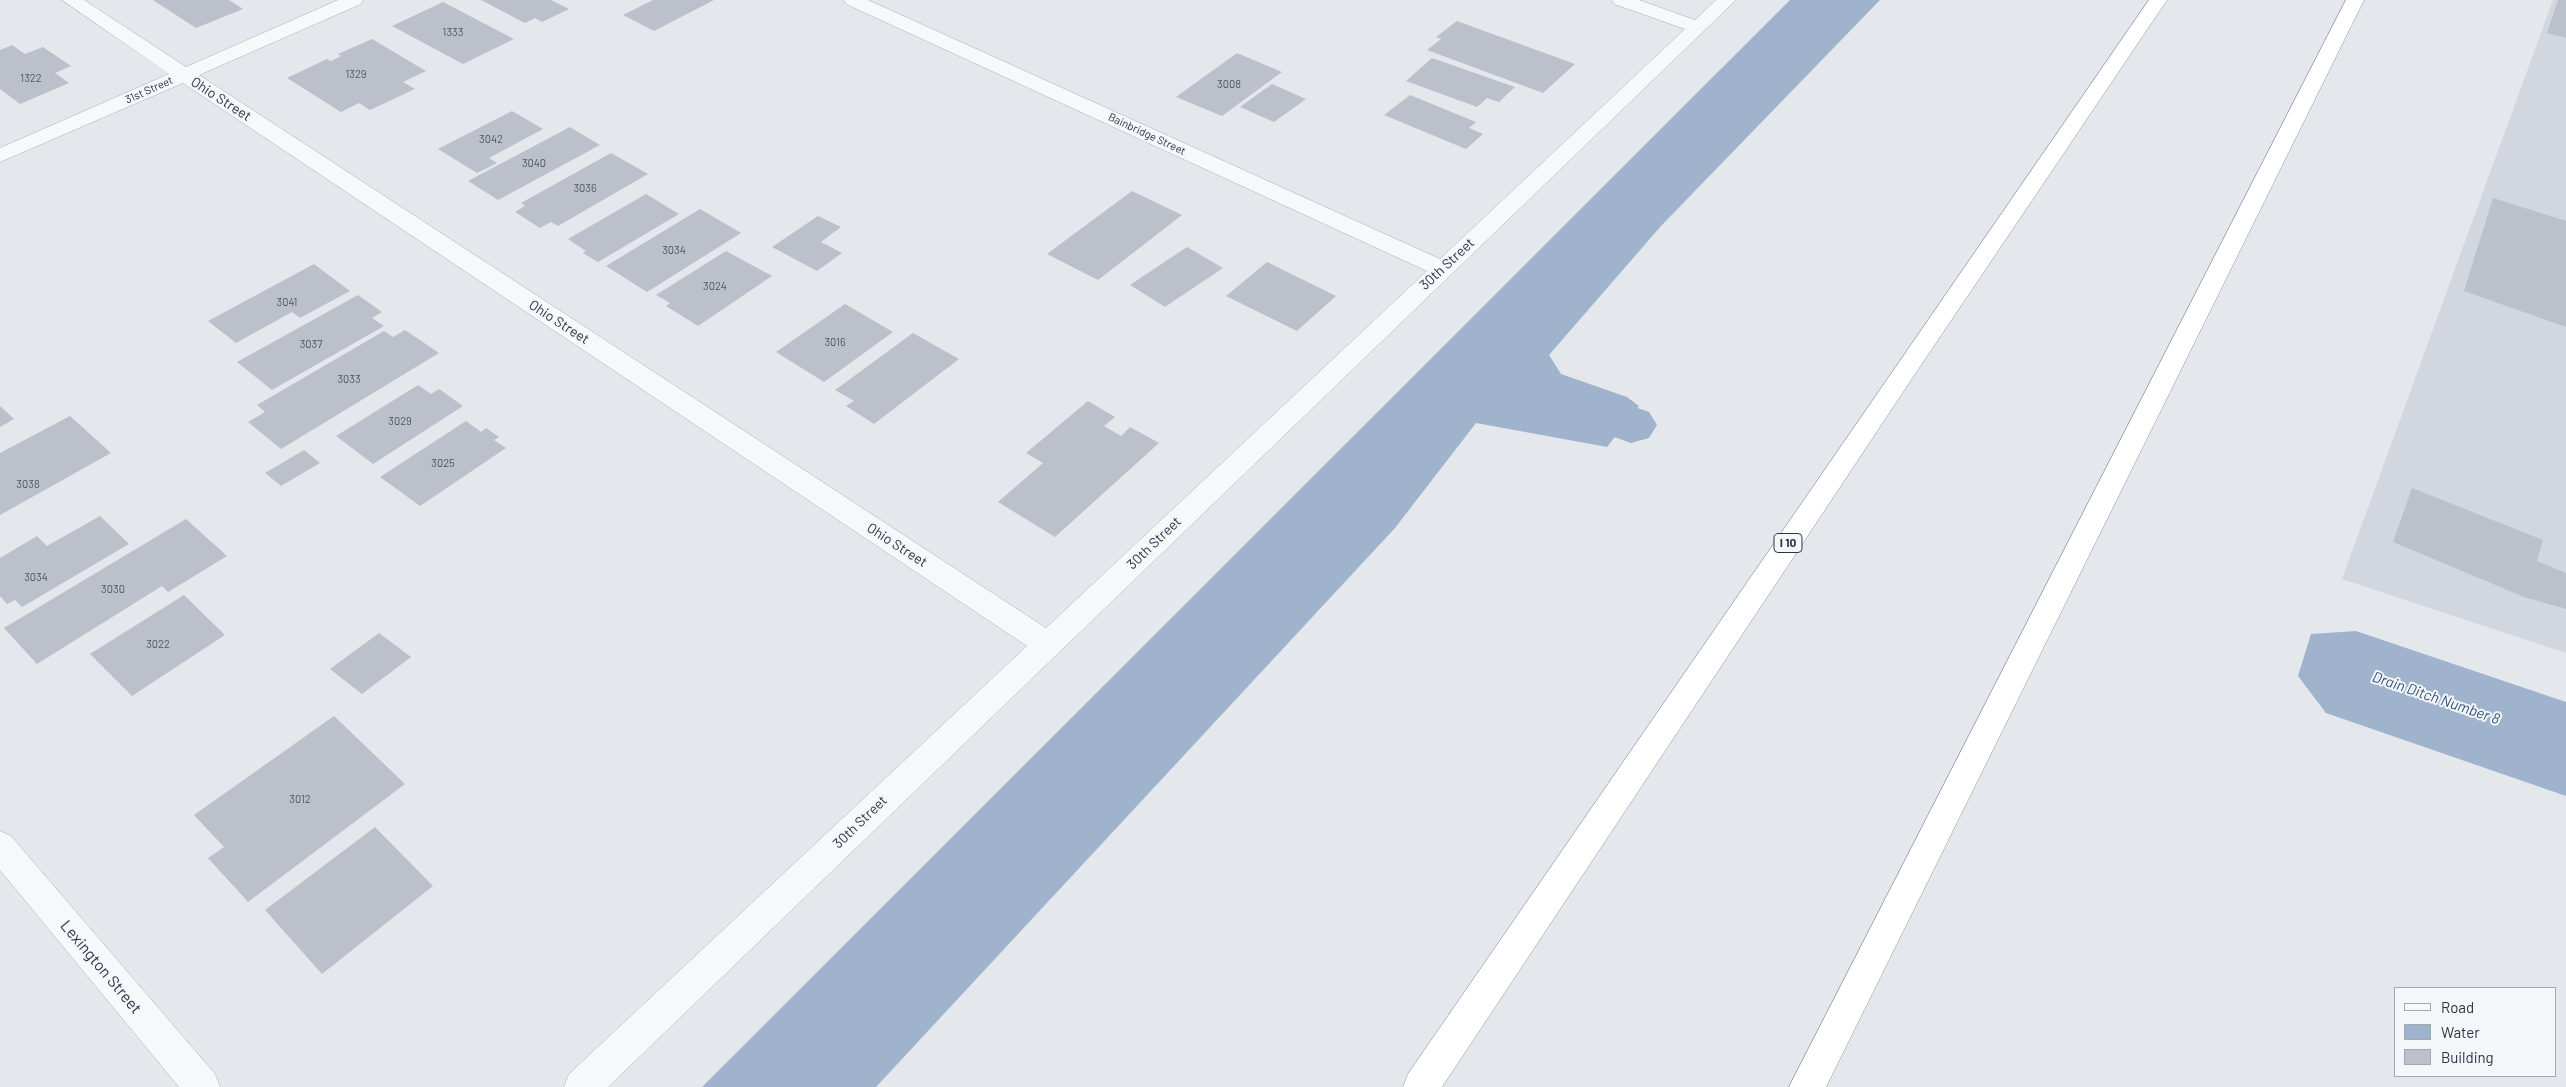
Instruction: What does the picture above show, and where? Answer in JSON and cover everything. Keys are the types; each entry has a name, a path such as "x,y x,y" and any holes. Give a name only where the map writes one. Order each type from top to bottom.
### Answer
{"highway":[{"name":"I 10","path":"1421,1087 1903,373 2158,0"},
{"path":"1807,1087 2356,0"}],"street":[{"name":"Ohio Street","path":"70,0 1048,644"},
{"name":"31st Street","path":"0,156 354,0"},
{"name":"Bainbridge Street","path":"853,0 1442,269"},
{"path":"1621,0 1698,27"},
{"name":"30th Street","path":"582,1087 1727,0"},
{"name":"Lexington Street","path":"0,846 202,1087"}],"shaded area":[{"path":"2553,0 2566,0 2566,653 2342,579"}],"water":[{"path":"1790,0 1880,0 1661,226 1549,355 1561,374 1627,397 1639,406 1607,447 1476,423 1395,528 876,1087 702,1087"},
{"name":"Drain Ditch Number 8","path":"2356,631 2566,702 2566,796 2326,713 2298,676 2311,634"}],"building":[{"path":"153,0 229,0 243,9 196,28"},
{"path":"481,0 551,0 569,9 542,22 535,18 525,23"},
{"path":"653,0 714,0 654,31 623,15"},
{"path":"2558,0 2566,0 2566,38 2547,33"},
{"path":"443,2 514,39 463,64 392,26"},
{"path":"1457,21 1575,64 1543,93 1427,50 1441,39 1436,37"},
{"path":"372,39 426,71 403,82 415,89 370,110 359,103 341,112 287,78 327,59 331,61 341,56 338,54"},
{"path":"12,45 25,54 43,47 71,66 55,73 69,83 20,104 0,89 0,50"},
{"path":"1237,53 1282,72 1222,116 1176,97"},
{"path":"1432,58 1515,87 1499,102 1487,98 1477,107 1406,81"},
{"path":"1272,84 1306,99 1274,122 1240,107"},
{"path":"1410,95 1476,122 1469,128 1483,134 1466,149 1384,115"},
{"path":"512,111 543,129 489,158 497,163 477,173 438,149"},
{"path":"570,127 600,145 498,200 468,181"},
{"path":"611,153 648,174 558,226 551,222 540,228 515,212 525,206 521,203"},
{"path":"1132,191 1182,215 1098,280 1047,254"},
{"path":"646,194 679,214 598,262 583,253 586,251 568,239"},
{"path":"2493,198 2566,221 2566,327 2464,291"},
{"path":"700,209 741,233 647,292 606,266"},
{"path":"818,216 841,227 821,242 842,253 817,271 772,247"},
{"path":"1187,247 1223,268 1165,307 1130,285"},
{"path":"726,251 772,276 698,326 666,306 670,303 656,295"},
{"path":"1267,262 1336,296 1297,331 1226,296"},
{"path":"314,264 350,291 300,318 292,312 236,343 208,321"},
{"path":"358,295 382,312 372,318 384,326 272,390 237,362"},
{"path":"845,304 893,332 824,382 776,352"},
{"path":"405,330 439,353 281,449 248,422 265,412 257,405 384,331 393,337"},
{"path":"913,333 959,359 874,424 846,406 854,401 835,390"},
{"path":"418,385 431,394 439,389 463,406 373,464 336,436"},
{"path":"1088,401 1115,417 1104,426 1121,436 1130,427 1159,443 1055,537 998,502 1043,463 1026,453"},
{"path":"0,406 14,419 0,427"},
{"path":"70,416 111,453 0,515 0,453"},
{"path":"466,421 481,432 486,428 499,437 494,440 506,448 420,506 380,477"},
{"path":"304,450 320,463 281,486 265,473"},
{"path":"2412,488 2543,540 2537,561 2566,573 2566,609 2524,597 2393,542"},
{"path":"100,516 129,544 22,607 15,600 7,604 0,596 0,558 37,536 47,546"},
{"path":"186,519 227,556 168,592 162,586 37,664 4,628"},
{"path":"184,595 225,635 132,696 90,654"},
{"path":"379,633 411,657 362,694 330,669"},
{"path":"334,716 405,784 248,902 208,858 224,847 194,815"},
{"path":"375,827 433,886 322,974 265,910"}],"waterway":[{"path":"1554,397 1631,425"}]}
